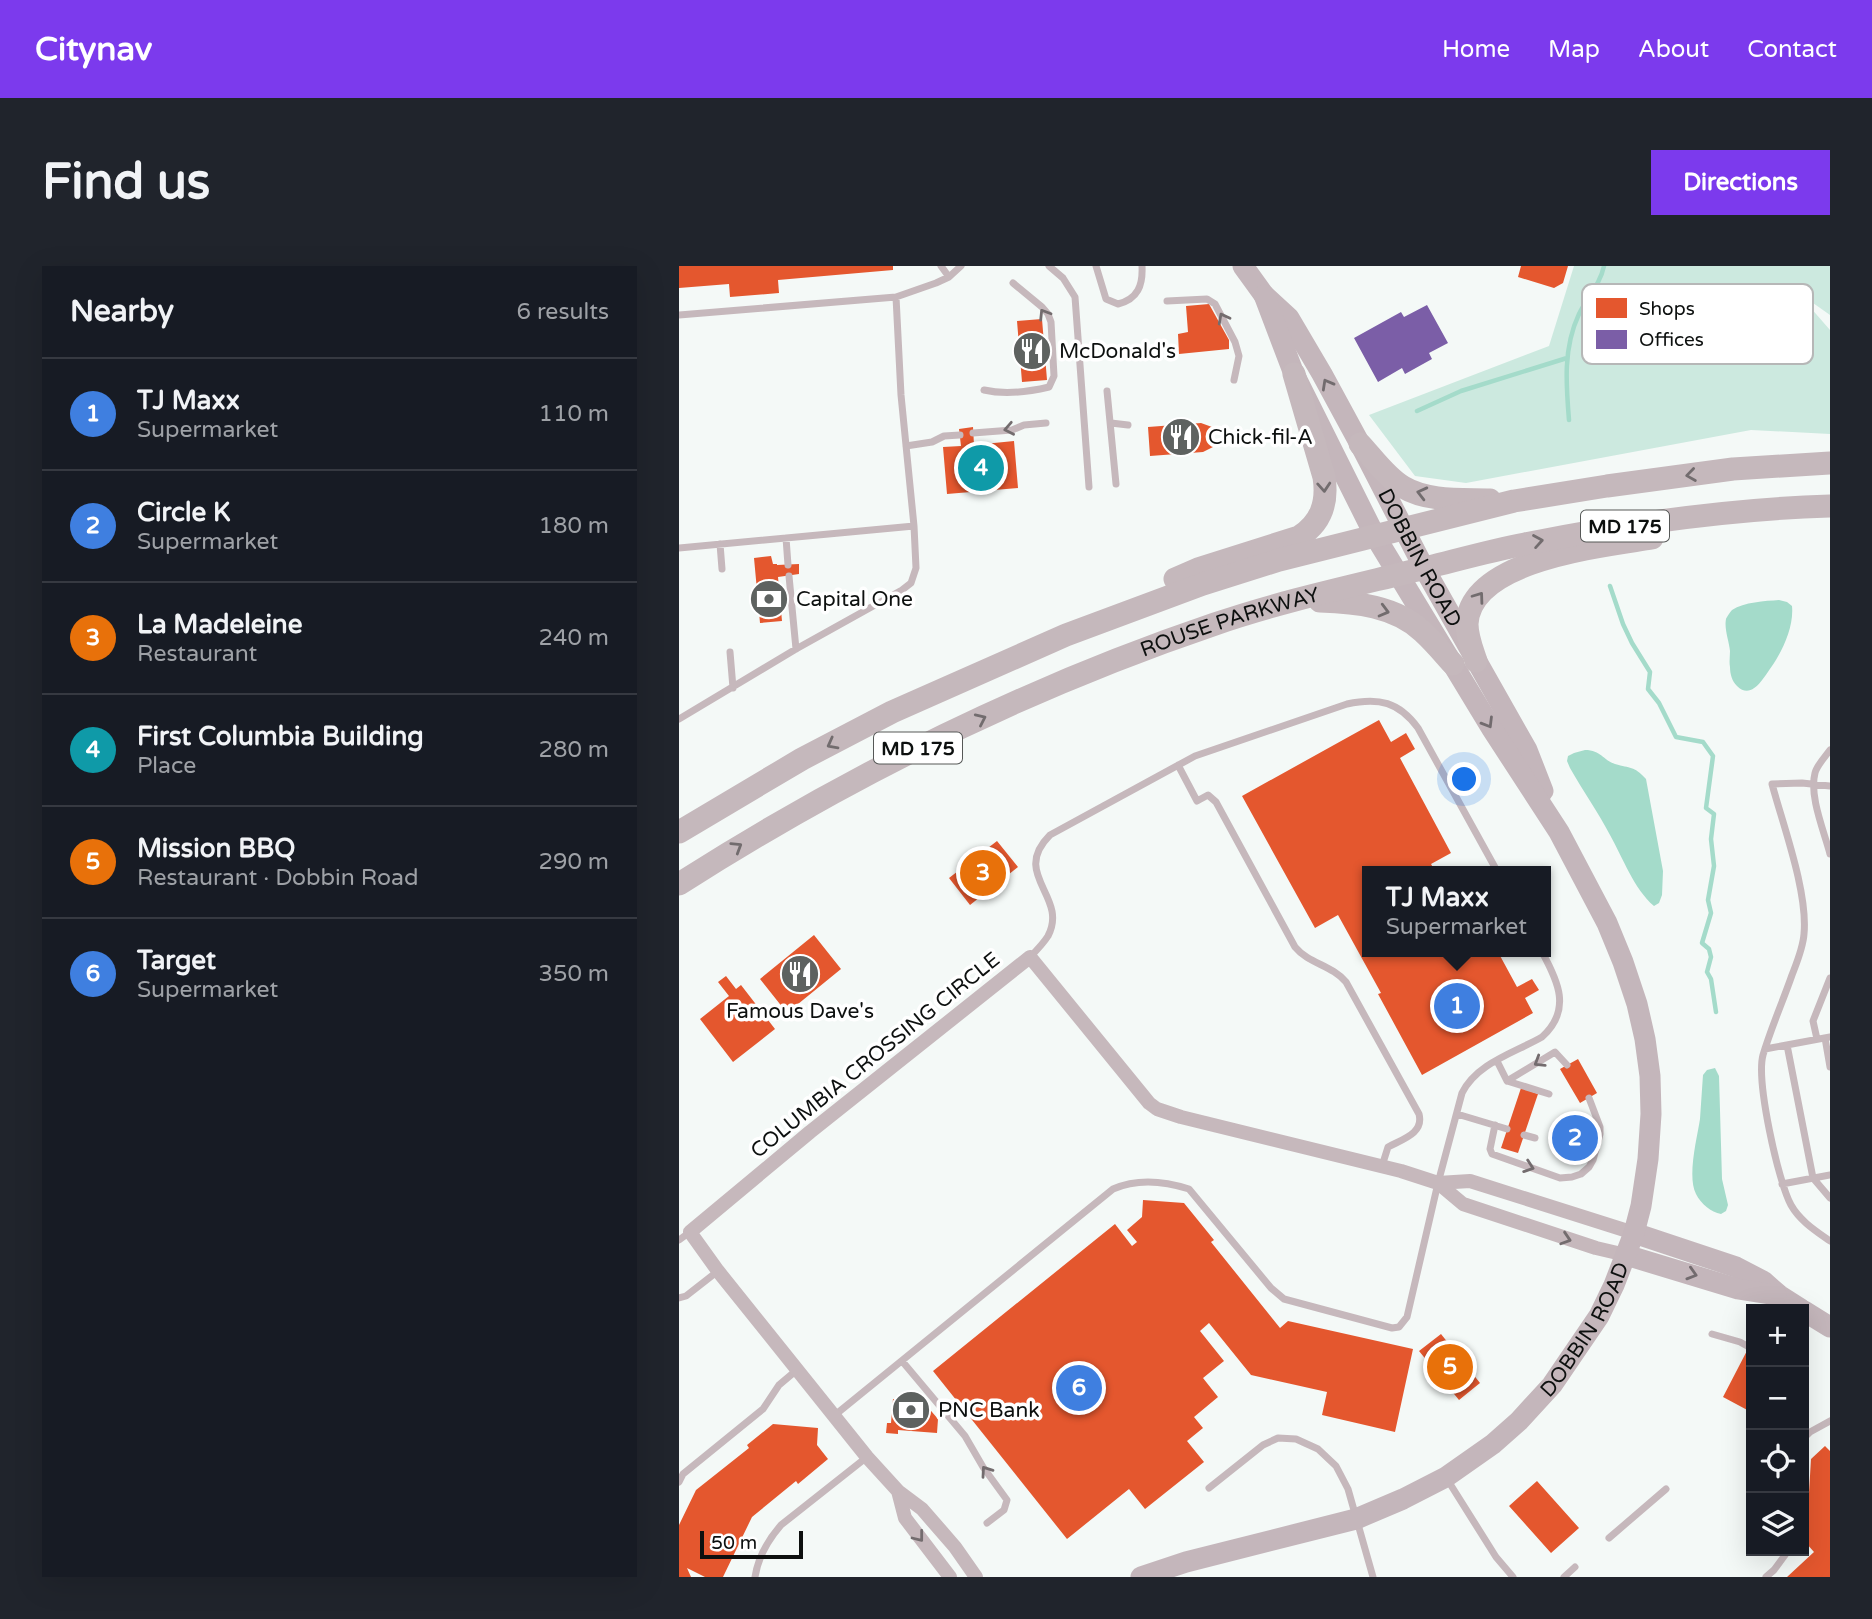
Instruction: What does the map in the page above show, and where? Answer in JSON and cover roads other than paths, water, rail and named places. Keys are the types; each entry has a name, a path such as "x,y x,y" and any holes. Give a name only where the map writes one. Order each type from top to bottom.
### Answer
{"main road":[{"path":"892,712 979,667 1129,598 1198,569 1299,537 1308,531 1323,512 1326,490 1294,374"},
{"path":"1360,444 1391,478 1415,492 1455,499 1514,501"},
{"name":"ROUSE PARKWAY","path":"679,832 802,759 892,712 1066,635 1279,560 1514,501 1721,471 1830,463"},
{"path":"1476,661 1467,623 1470,610 1483,589 1515,569 1580,551 1830,508"},
{"name":"ROUSE PARKWAY","path":"679,884 825,796 914,750 1000,710 1149,648 1217,624 1292,600 1522,544 1616,527 1739,512 1830,508"},
{"path":"1292,600 1357,604 1395,613 1422,630 1453,664"}],"street":[{"name":"DOBBIN ROAD","path":"1243,266 1264,295 1289,318 1360,444 1424,568 1527,750 1559,832"},
{"name":"DOBBIN ROAD","path":"1141,1577 1186,1562 1356,1519 1445,1477 1493,1444 1519,1421 1552,1385 1599,1316 1634,1233 1648,1159 1651,1114 1645,1039 1637,1004 1607,923 1559,832 1492,729 1375,536 1294,374 1264,295"},
{"name":"COLUMBIA CROSSING CIRCLE","path":"976,1577 955,1546 922,1508 898,1491 867,1457 718,1271 684,1236 1030,957 1149,1104 1157,1109 1382,1166 1438,1183 1470,1181 1634,1233"},
{"name":"COLUMBIA CROSSING CIRCLE","path":"1438,1183 1463,1204 1596,1248 1626,1255"},
{"path":"1634,1233 1736,1267 1763,1281 1793,1304"},
{"path":"1626,1255 1738,1289 1779,1296"},
{"path":"1809,1314 1830,1328"},
{"name":"COLUMBIA CROSSING CIRCLE","path":"898,1491 905,1518 950,1577"}],"lane":[{"path":"941,266 949,277"},
{"path":"679,315 896,297 949,277 961,266"},
{"path":"1049,266 1063,278 1075,297 1089,487"},
{"path":"1096,266 1106,299 1118,304 1132,299 1141,287 1142,266"},
{"path":"984,390 1000,393 1041,389 1049,387 1054,376 1051,322 1048,314 1013,283"},
{"path":"679,719 911,583 916,568 901,395 896,297"},
{"path":"1167,300 1207,299 1215,304 1235,342 1239,356 1234,380"},
{"path":"1107,391 1117,484"},
{"path":"973,433 1012,430 1024,425 1046,423"},
{"path":"1111,423 1128,425"},
{"path":"906,446 932,442 944,436 960,435"},
{"path":"679,548 913,526"},
{"path":"786,538 788,565"},
{"path":"720,544 722,569"},
{"path":"789,576 796,649"},
{"path":"730,652 733,688"},
{"path":"1030,957 1047,937 1052,919 1049,901 1035,869 1038,850 1050,835 1195,757 1362,701 1388,703 1401,709 1419,728 1494,866"},
{"path":"1830,750 1815,771 1814,784 1814,798 1830,854"},
{"path":"1178,765 1197,800 1208,795 1216,802 1294,947 1306,958 1337,971 1346,982 1419,1114 1421,1119 1418,1129 1388,1147 1382,1166"},
{"path":"1830,786 1772,783 1797,878 1804,936 1760,1068 1782,1184 1792,1207 1802,1219 1830,1241"},
{"path":"835,1415 1113,1189 1141,1181 1174,1184 1189,1189 1271,1289 1284,1299 1392,1328 1399,1327 1407,1317 1462,1093 1468,1083 1485,1068 1542,1037 1554,1021 1560,989 1545,957"},
{"path":"1830,978 1813,1021 1824,1038 1830,1067"},
{"path":"1765,1049 1824,1038"},
{"path":"1787,1045 1813,1178 1830,1198"},
{"path":"1507,1082 1555,1052 1567,1065"},
{"path":"1497,1061 1507,1082 1549,1094"},
{"path":"1495,1125 1490,1149 1492,1154 1560,1178 1572,1177 1589,1167 1599,1141 1600,1127 1589,1098"},
{"path":"1457,1114 1507,1129"},
{"path":"1524,1135 1535,1138"},
{"path":"1782,1184 1830,1175"},
{"path":"679,1298 686,1296 718,1271"},
{"path":"1712,1334 1746,1346"},
{"path":"902,1361 965,1436 983,1467 1004,1494 1007,1500 1004,1510 987,1523"},
{"path":"679,1482 683,1474 764,1409 779,1385 798,1369"},
{"path":"1809,1433 1830,1421"},
{"path":"1209,1488 1263,1445 1278,1438 1296,1439 1318,1448 1336,1466 1348,1489 1373,1577"},
{"path":"755,1577 762,1553 770,1537 781,1525 867,1457"},
{"path":"1445,1477 1496,1557 1513,1577"},
{"path":"1609,1538 1666,1489"},
{"path":"1766,1577 1784,1556"},
{"path":"1564,1577 1575,1567"}],"waterway":[{"path":"1597,284 1604,266"},
{"path":"1569,420 1568,353 1574,327 1582,309"},
{"path":"1417,411 1461,391 1567,358"},
{"path":"1610,586 1623,624 1650,672 1648,689 1659,703 1676,737 1703,742 1713,756 1706,808 1714,814 1711,839 1714,866 1708,900 1711,913 1702,943 1709,949 1711,957 1707,972 1711,979 1716,1012"}],"place":[{"name":"McDonald's","path":"1032,351"},
{"name":"Chick-fil-A","path":"1181,437"},
{"name":"First Columbia Building","path":"981,468"},
{"name":"Capital One","path":"769,599"},
{"name":"La Madeleine","path":"983,873"},
{"name":"Famous Dave's","path":"800,974"},
{"name":"TJ Maxx","path":"1457,1006"},
{"name":"Circle K","path":"1575,1138"},
{"name":"Mission BBQ","path":"1450,1367"},
{"name":"Target","path":"1079,1388"},
{"name":"PNC Bank","path":"911,1410"}]}
